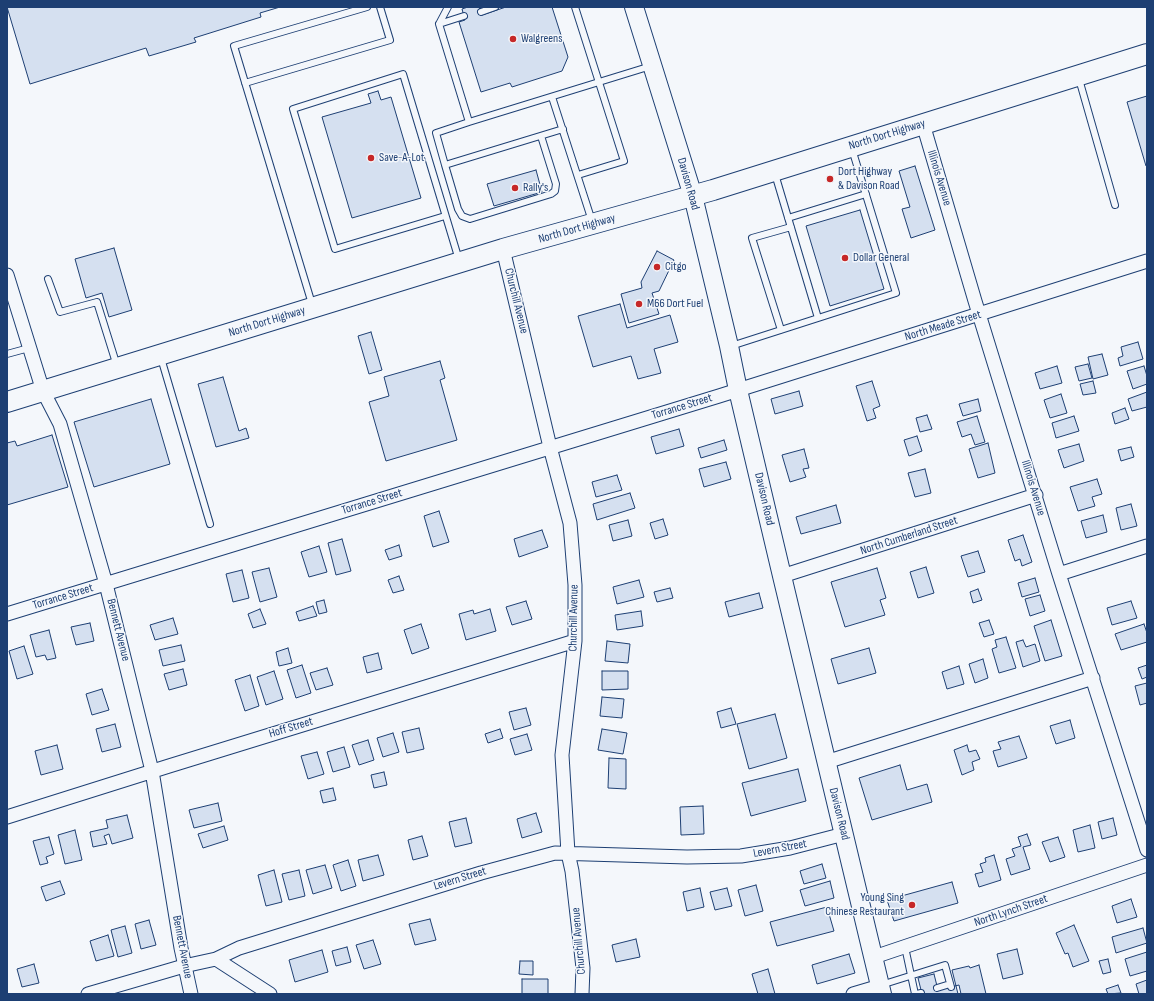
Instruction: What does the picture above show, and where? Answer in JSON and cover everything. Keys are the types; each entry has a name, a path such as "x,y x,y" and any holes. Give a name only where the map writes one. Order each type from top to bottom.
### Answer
{"main road":[{"name":"Davison Road","path":"634,7 692,196 729,346 738,390 881,990"},
{"name":"North Dort Highway","path":"7,402 459,263 774,171 1147,54"}],"street":[{"name":"Illinois Avenue","path":"923,124 1059,574 1147,850"},
{"name":"Churchill Avenue","path":"503,250 550,447 570,523 575,585 575,642 562,754 568,853 572,870 583,968 582,994"},
{"name":"North Meade Street","path":"738,390 1146,263"},
{"name":"Bennett Avenue","path":"7,275 43,391 60,424 106,584 152,771 184,966 192,994"},
{"name":"Torrance Street","path":"7,614 738,390"},
{"name":"North Cumberland Street","path":"782,576 1036,495"},
{"path":"1059,574 1147,546"},
{"name":"Hoff Street","path":"7,817 152,771 575,642"},
{"path":"826,762 1093,678"},
{"name":"Levern Street","path":"88,994 184,966 216,959 239,948 481,873 554,853 687,857 741,856 790,848 844,834"},
{"name":"North Lynch Street","path":"874,956 1147,865"},
{"path":"216,959 270,994"},
{"path":"853,994 881,990"}],"lane":[{"path":"313,308 234,46 367,7"},
{"path":"245,83 390,40 380,7"},
{"path":"448,7 439,24 469,122"},
{"path":"481,12 495,7"},
{"path":"575,7 624,161 578,175"},
{"path":"439,24 464,16"},
{"path":"541,136 556,184 555,191 551,194 470,219 462,216 458,209 436,134 469,122 652,66"},
{"path":"445,216 335,248 293,109 403,74 459,263"},
{"path":"1078,75 1116,205"},
{"path":"552,97 594,224"},
{"path":"445,165 563,129"},
{"path":"729,346 896,293 852,146"},
{"path":"774,171 818,318"},
{"path":"788,218 866,194"},
{"path":"781,330 752,238 791,227"},
{"path":"48,279 60,312 97,302 118,368"},
{"path":"7,354 29,348"},
{"path":"160,355 210,524"},
{"path":"904,946 910,975 918,994"},
{"path":"881,990 910,975 945,965 950,986 937,988"}],"building":[{"path":"7,7 280,7 260,13 261,17 194,38 196,42 149,56 146,48 30,84"},
{"name":"Walgreens","path":"468,7 479,7 482,15 506,7 552,7 568,57 562,71 512,87 510,83 481,92 459,22 465,20 462,9"},
{"name":"Save-A-Lot","path":"378,91 381,100 391,97 421,198 352,218 322,117 371,103 368,94"},
{"path":"1147,96 1147,166 1146,166 1127,102"},
{"path":"915,166 935,230 911,238 902,209 910,207 899,171"},
{"name":"Rally's","path":"536,170 542,192 494,206 487,184"},
{"name":"Dollar General","path":"860,210 884,289 830,306 806,226"},
{"path":"114,248 132,310 109,317 102,293 86,298 75,259"},
{"path":"657,251 674,260 659,291 652,293 659,314 629,323 621,294 642,288 641,282"},
{"path":"620,304 627,328 670,315 678,342 654,349 661,373 638,379 631,356 593,367 578,316"},
{"path":"371,332 382,370 369,374 358,336"},
{"path":"1138,342 1143,359 1120,366 1118,358 1123,356 1121,347"},
{"path":"1102,354 1108,375 1093,379 1088,357"},
{"path":"440,361 445,378 440,380 457,440 386,461 369,402 389,396 384,377"},
{"path":"1088,364 1092,378 1079,381 1075,367"},
{"path":"1057,366 1062,383 1040,389 1035,373"},
{"path":"1144,366 1147,376 1147,384 1133,389 1127,371"},
{"path":"223,377 239,431 246,428 249,438 216,447 198,384"},
{"path":"872,381 880,406 873,409 876,418 867,421 856,386"},
{"path":"1093,381 1096,393 1083,395 1080,384"},
{"path":"799,391 803,406 775,414 771,399"},
{"path":"1147,392 1147,407 1132,411 1128,399"},
{"path":"1061,394 1067,413 1050,418 1044,400"},
{"path":"151,399 170,464 94,487 74,422"},
{"path":"978,399 981,411 963,416 959,404"},
{"path":"1125,408 1129,419 1115,424 1112,413"},
{"path":"927,415 932,429 920,432 916,418"},
{"path":"977,416 985,442 975,445 971,434 962,437 957,422"},
{"path":"1074,416 1079,431 1056,438 1052,423"},
{"path":"679,429 684,446 656,454 651,437"},
{"path":"52,435 68,487 7,505 7,443 15,441 17,446"},
{"path":"917,436 922,451 909,456 904,440"},
{"path":"724,440 727,450 701,458 698,448"},
{"path":"988,443 995,473 978,478 969,449"},
{"path":"1079,444 1084,461 1064,468 1058,450"},
{"path":"1131,447 1134,457 1121,461 1118,450"},
{"path":"804,449 809,468 803,469 806,477 790,482 782,455"},
{"path":"726,462 731,479 704,487 699,469"},
{"path":"925,469 931,493 915,497 908,473"},
{"path":"617,475 622,490 596,497 592,482"},
{"path":"1097,479 1102,494 1092,497 1095,506 1078,511 1070,487"},
{"path":"630,493 635,508 597,520 593,504"},
{"path":"1131,504 1137,526 1121,530 1116,508"},
{"path":"836,505 841,523 801,534 796,517"},
{"path":"439,511 449,542 433,547 424,516"},
{"path":"1103,515 1107,532 1086,538 1081,521"},
{"path":"663,519 668,535 655,539 650,523"},
{"path":"628,520 632,536 613,541 609,525"},
{"path":"542,530 548,547 519,557 514,539"},
{"path":"1023,535 1032,562 1022,566 1020,559 1015,561 1008,540"},
{"path":"342,539 351,571 336,575 328,543"},
{"path":"399,545 402,556 389,560 385,550"},
{"path":"319,546 327,572 309,577 301,552"},
{"path":"978,551 985,572 968,577 961,556"},
{"path":"926,567 934,593 918,598 910,572"},
{"path":"269,568 277,597 260,602 252,572"},
{"path":"877,568 886,598 880,600 885,615 845,627 831,582"},
{"path":"242,570 249,598 233,602 226,574"},
{"path":"399,576 404,590 393,593 388,580"},
{"path":"1035,578 1039,592 1022,597 1018,583"},
{"path":"639,580 644,597 617,604 613,587"},
{"path":"670,588 673,598 657,602 654,592"},
{"path":"978,589 982,600 973,603 970,592"},
{"path":"759,593 763,608 729,617 725,602"},
{"path":"1040,595 1045,611 1030,616 1025,599"},
{"path":"324,600 327,612 319,614 316,602"},
{"path":"526,601 532,619 512,625 506,607"},
{"path":"1131,601 1137,618 1112,625 1107,608"},
{"path":"313,606 317,616 299,621 296,612"},
{"path":"260,609 266,624 253,628 248,614"},
{"path":"490,609 496,631 466,640 459,614 473,610 474,614"},
{"path":"641,611 643,626 617,630 615,615"},
{"path":"173,618 178,634 155,640 150,625"},
{"path":"989,620 994,634 984,637 979,623"},
{"path":"1051,620 1062,656 1045,661 1034,626"},
{"path":"90,623 94,641 76,645 71,627"},
{"path":"421,624 429,648 412,654 404,630"},
{"path":"1144,624 1147,633 1147,642 1121,650 1115,634"},
{"path":"49,630 56,658 47,660 45,655 36,657 30,635"},
{"path":"1006,637 1016,668 999,673 992,649 997,647 995,640"},
{"path":"1023,640 1026,647 1035,644 1040,661 1023,667 1016,642"},
{"path":"607,641 630,644 628,663 605,661"},
{"path":"181,645 185,661 163,666 159,650"},
{"path":"24,646 33,674 17,679 9,651"},
{"path":"288,648 292,663 279,666 276,652"},
{"path":"869,648 876,673 838,684 831,659"},
{"path":"378,653 382,669 367,673 363,657"},
{"path":"983,659 988,678 975,683 969,664"},
{"path":"302,665 311,693 296,698 287,670"},
{"path":"1147,665 1147,677 1142,679 1138,668"},
{"path":"959,666 964,684 947,689 942,672"},
{"path":"327,668 333,685 316,690 310,673"},
{"path":"183,669 187,685 169,690 164,674"},
{"path":"274,671 283,699 266,705 257,677"},
{"path":"602,671 628,671 628,689 602,690"},
{"path":"250,675 259,706 245,711 235,680"},
{"path":"1147,683 1147,703 1140,705 1135,686"},
{"path":"102,689 109,710 92,715 86,694"},
{"path":"602,697 624,699 622,718 600,716"},
{"path":"526,708 531,725 514,730 509,712"},
{"path":"731,708 736,724 721,728 717,712"},
{"path":"775,714 787,758 749,769 737,724"},
{"path":"1070,720 1075,738 1056,744 1050,726"},
{"path":"115,724 121,747 102,752 96,729"},
{"path":"419,728 424,749 407,753 402,732"},
{"path":"500,729 503,738 488,743 485,734"},
{"path":"602,729 627,733 623,754 598,750"},
{"path":"393,733 399,752 383,757 377,738"},
{"path":"527,734 532,750 515,755 510,739"},
{"path":"1019,736 1027,758 998,767 993,751 1001,749 998,742"},
{"path":"368,740 374,760 359,765 352,745"},
{"path":"57,745 63,769 41,775 35,751"},
{"path":"967,745 969,752 976,750 980,759 972,762 974,770 962,775 954,750"},
{"path":"344,747 350,767 333,772 327,752"},
{"path":"317,752 324,774 308,779 301,756"},
{"path":"609,758 626,759 626,789 608,788"},
{"path":"900,765 907,790 927,784 932,802 872,820 859,778"},
{"path":"798,769 806,801 751,816 742,783"},
{"path":"384,772 387,785 374,788 371,775"},
{"path":"333,788 336,800 323,803 320,791"},
{"path":"218,803 222,821 194,828 189,810"},
{"path":"703,806 704,834 681,835 680,807"},
{"path":"536,813 542,832 522,838 517,819"},
{"path":"127,815 133,838 112,844 109,834 104,836 107,844 93,847 90,832 108,828 106,820"},
{"path":"466,818 472,843 455,847 449,822"},
{"path":"1113,818 1117,835 1102,839 1098,822"},
{"path":"1090,825 1095,848 1078,852 1073,830"},
{"path":"224,826 228,840 203,848 198,834"},
{"path":"75,830 82,860 65,864 58,835"},
{"path":"1027,834 1031,845 1023,847 1030,869 1011,875 1006,859 1015,856 1012,849 1021,846 1018,837"},
{"path":"422,836 428,856 413,860 408,840"},
{"path":"49,837 54,854 46,857 48,863 40,865 33,841"},
{"path":"1058,837 1065,857 1050,862 1042,842"},
{"path":"378,855 384,875 363,881 358,860"},
{"path":"994,855 1001,880 979,887 975,874 983,872 980,864 986,862 985,858"},
{"path":"348,860 356,886 341,891 333,865"},
{"path":"822,864 826,878 804,884 800,871"},
{"path":"325,865 332,888 313,894 306,870"},
{"path":"274,870 282,902 266,906 258,875"},
{"path":"299,870 305,896 289,900 282,874"},
{"path":"60,881 65,894 46,901 41,887"},
{"path":"830,881 834,898 805,906 800,890"},
{"path":"952,882 958,903 894,921 887,900"},
{"path":"756,885 763,911 745,916 738,890"},
{"path":"700,888 704,907 687,911 683,892"},
{"path":"727,888 732,906 715,910 710,892"},
{"path":"1131,899 1137,917 1117,923 1112,906"},
{"path":"827,907 834,931 777,946 770,922"},
{"path":"430,919 436,940 415,945 409,924"},
{"path":"149,920 156,945 141,949 135,924"},
{"path":"1074,925 1089,961 1073,967 1068,953 1065,954 1056,933"},
{"path":"125,926 132,953 118,957 111,930"},
{"path":"1143,928 1147,943 1116,953 1112,937"},
{"path":"108,935 114,956 96,961 90,941"},
{"path":"636,939 640,957 616,962 612,945"},
{"path":"373,940 381,964 364,969 356,945"},
{"path":"347,947 351,962 336,966 332,951"},
{"path":"1017,949 1023,974 1003,979 997,954"},
{"path":"322,950 328,972 295,982 289,960"},
{"path":"1147,952 1147,971 1130,976 1125,959"},
{"path":"849,954 855,973 817,984 812,965"},
{"path":"1108,959 1111,972 1103,974 1099,961"},
{"path":"520,961 533,961 533,975 519,974"},
{"path":"34,964 39,983 22,987 17,969"},
{"path":"979,965 986,994 958,994 952,970 969,966 970,968"},
{"path":"768,969 775,994 758,994 752,974"},
{"path":"934,974 938,990 959,985 961,994 922,994 918,978"},
{"path":"522,979 548,979 548,994 522,994"},
{"path":"1147,980 1147,994 1139,994 1136,984"},
{"path":"1118,985 1121,993 1108,994 1106,989"}],"place":[{"name":"Walgreens","path":"513,39"},
{"name":"Save-A-Lot","path":"371,158"},
{"name":"Dort Highway & Davison Road","path":"830,179"},
{"name":"Rally's","path":"515,188"},
{"name":"Dollar General","path":"845,258"},
{"name":"Citgo","path":"657,267"},
{"name":"M66 Dort Fuel","path":"639,304"},
{"name":"Young Sing Chinese Restaurant","path":"912,905"}]}
